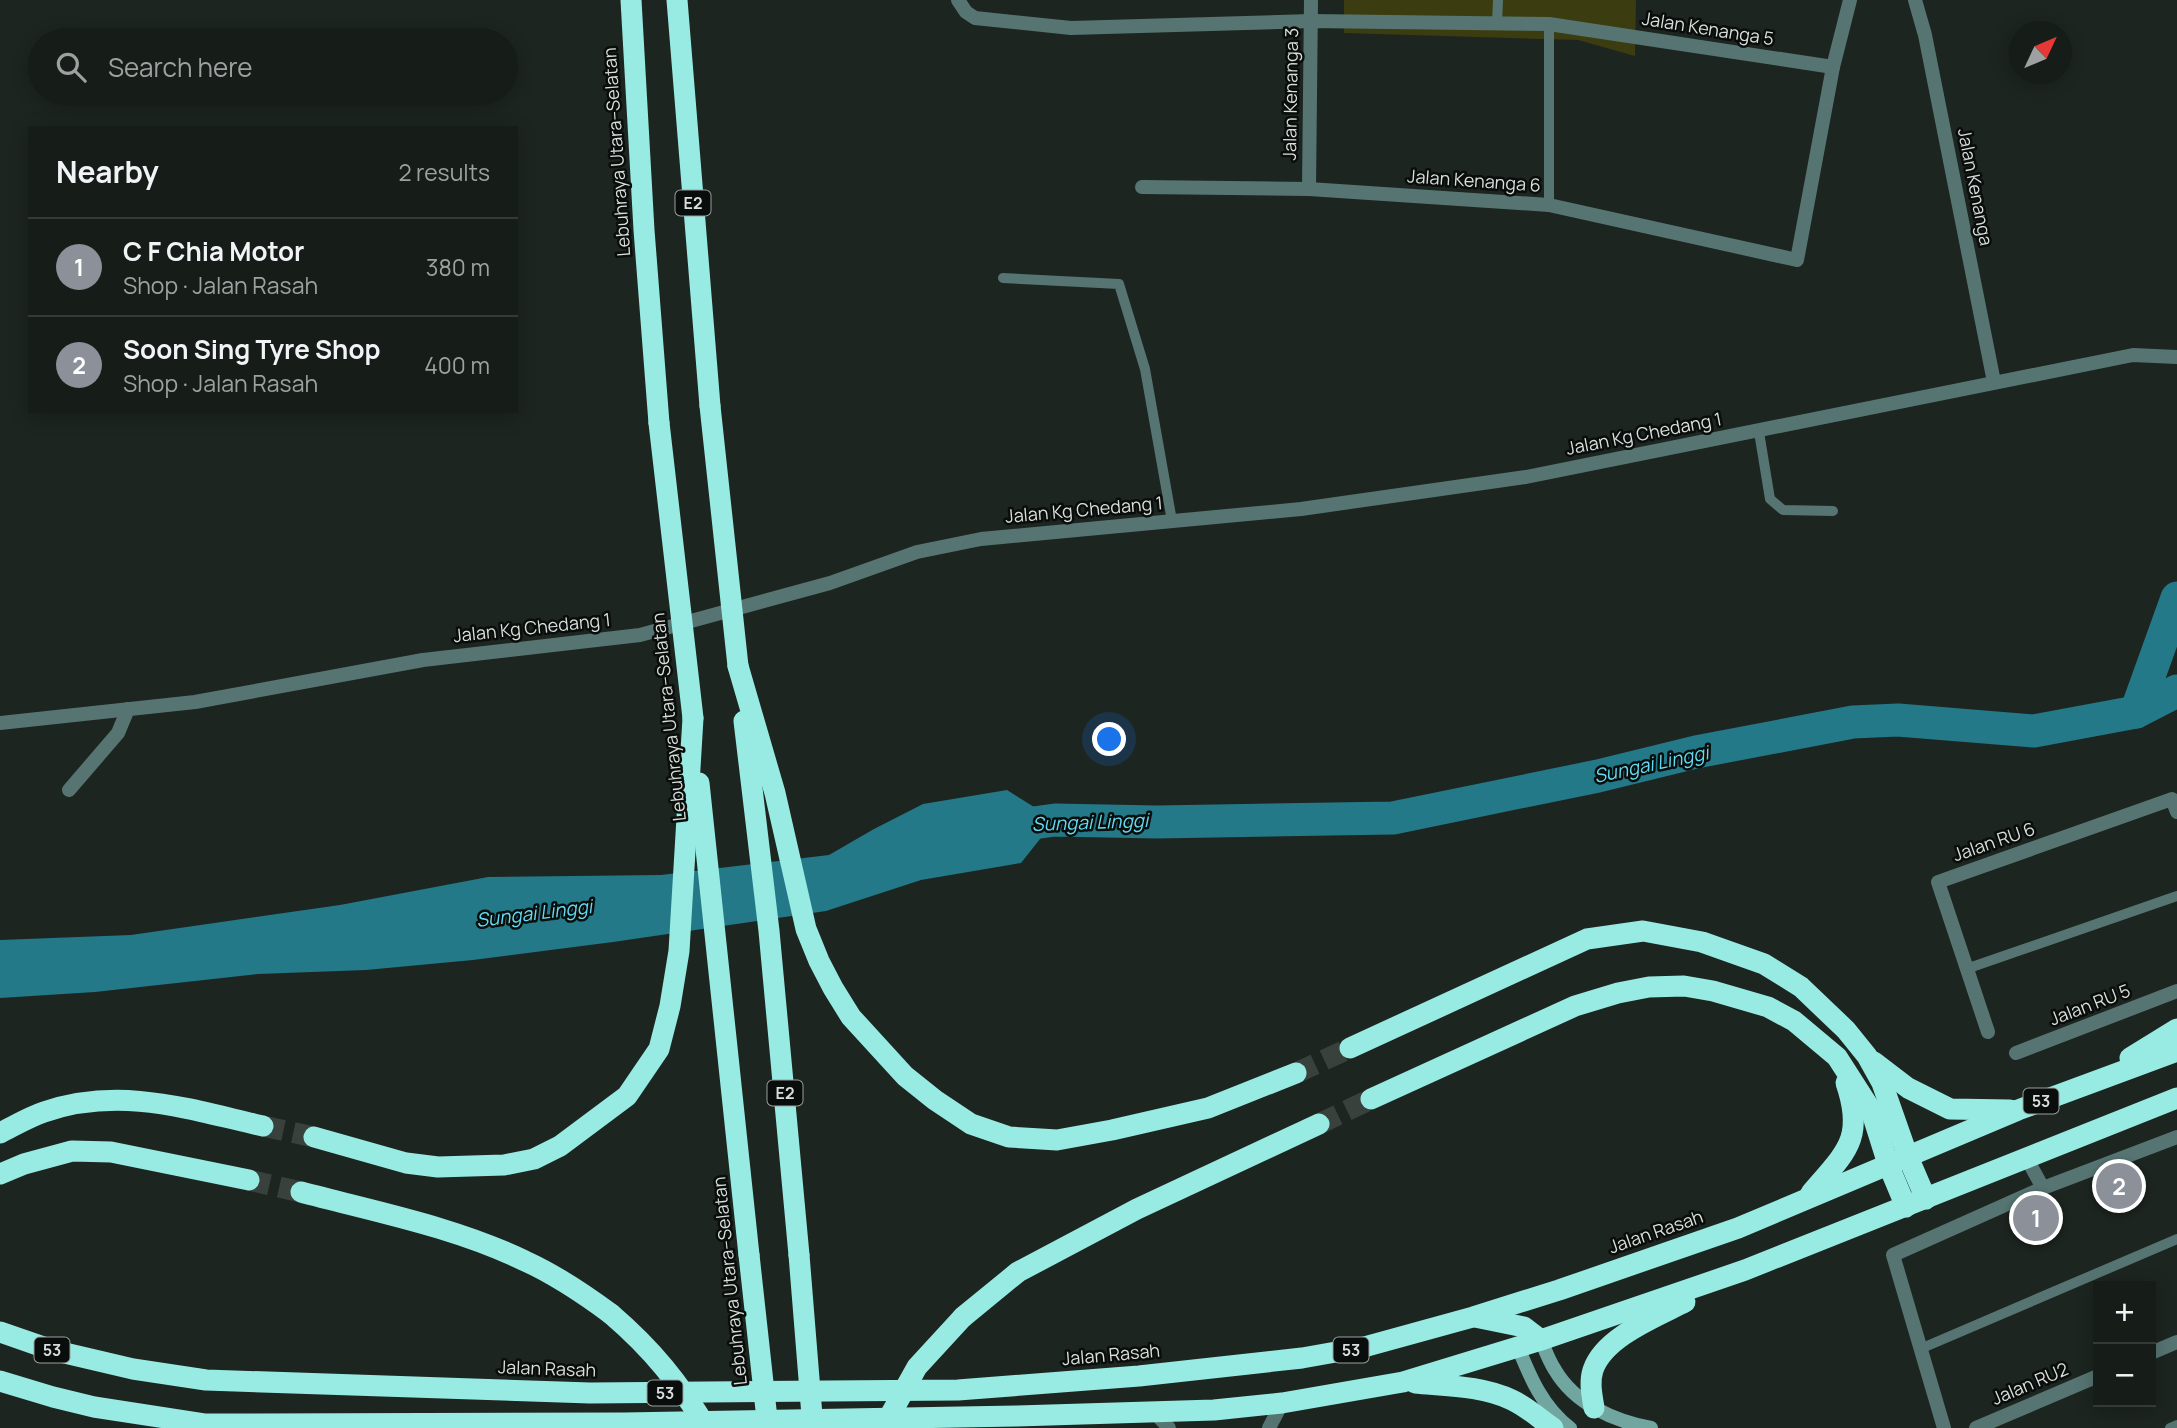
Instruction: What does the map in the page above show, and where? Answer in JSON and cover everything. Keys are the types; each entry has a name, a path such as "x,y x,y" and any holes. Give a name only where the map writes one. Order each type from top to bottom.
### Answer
{"highway":[{"name":"Lebuhraya Utara–Selatan","path":"631,0 644,230 659,423 768,1428"},
{"name":"E2","path":"677,0 710,406 769,931 813,1428"},
{"path":"738,666 775,793 806,929 833,988 851,1017 881,1052 905,1076 944,1106 971,1124 1009,1137 1057,1140 1208,1108 1296,1073"},
{"path":"314,1138 406,1163 438,1167 505,1165 534,1159 560,1146 627,1096 659,1049 670,1006 679,951 693,718"},
{"path":"1350,1048 1587,939 1643,931 1702,942 1765,964 1801,987 1846,1030 1867,1056 1882,1083 1906,1207"},
{"path":"1371,1099 1575,1006 1649,987 1684,986 1713,991 1768,1007 1794,1021 1838,1058 1871,1110 1898,1161 1926,1199"},
{"path":"2090,1084 2177,1029"},
{"name":"Jalan Rasah","path":"0,1332 52,1350 132,1369 206,1380 590,1393 931,1390 1126,1377 1302,1358 1364,1347 1473,1317 1738,1228 2018,1110 2177,1051"},
{"path":"1867,1056 1908,1088 1927,1100 1950,1109 2018,1110"},
{"path":"1807,1198 1847,1150 1853,1127 1852,1102 1838,1058"},
{"name":"53","path":"0,1381 94,1406 204,1424 625,1425 1162,1420 1403,1382 1528,1338 1745,1270 2177,1098"},
{"path":"0,1133 42,1112 80,1102 122,1099 160,1102 263,1126"},
{"path":"883,1428 917,1367 963,1317 1018,1272 1137,1209 1319,1124"},
{"path":"0,1174 24,1164 72,1151 98,1151 249,1180"},
{"path":"301,1192 448,1231 489,1245 553,1275 611,1314 644,1342 678,1383 707,1428"},
{"path":"1594,1408 1591,1388 1593,1368 1610,1346 1625,1334 1745,1270"},
{"path":"1473,1317 1528,1338 1559,1290"},
{"path":"1403,1382 1468,1388 1504,1397 1515,1401 1553,1428"}],"main road":[{"path":"1528,1338 1576,1395 1594,1408 1632,1424 1651,1428"},
{"path":"1528,1338 1531,1380 1544,1400 1570,1428"}],"street":[{"name":"Jalan Kenanga 5","path":"958,0 965,12 975,18 1071,28 1311,21 1549,24 1833,67"},
{"name":"Jalan Kenanga 3","path":"1309,189 1311,0"},
{"path":"1833,67 1850,0"},
{"name":"Jalan Kenanga","path":"1915,0 1925,35 1994,382"},
{"name":"Jalan Kenanga 6","path":"1142,187 1309,189 1549,205 1797,260 1833,67"},
{"name":"Jalan Kg Chedang 1","path":"0,723 195,702 423,660 640,635 830,583 917,552 981,539 1301,509 1526,477 2133,355 2177,357"},
{"path":"69,790 118,733 128,709"},
{"name":"Jalan RU 6","path":"1988,1032 1938,882 2174,806"},
{"name":"Jalan RU 5","path":"2016,1053 2177,991"},
{"path":"1944,1428 1894,1255 2043,1188 2177,1137"},
{"path":"2026,1157 2043,1188"},
{"path":"2156,1351 2177,1342"},
{"name":"Jalan RU2","path":"1976,1428 2093,1378"},
{"path":"1269,1428 1282,1403"}],"lane":[{"path":"1497,23 1498,0"},
{"path":"1549,24 1549,205"},
{"path":"1003,278 1119,284 1145,369 1172,522"},
{"path":"1759,432 1770,499 1783,510 1833,510"},
{"path":"1966,969 2177,896"},
{"path":"1920,1349 2177,1240"},
{"path":"2170,1428 2177,1425"}],"shaded area":[{"path":"1344,0 1636,0 1635,56 1578,40 1344,33"}],"water":[{"path":"1007,790 1055,820 1021,863 921,880 826,911 473,960 366,970 258,974 95,992 0,998 0,940 131,935 340,905 488,877 661,875 829,855 923,804"}],"waterway":[{"path":"2136,712 2177,598"},
{"name":"Sungai Linggi","path":"1011,826 1055,820 1157,822 1393,818 1598,776 1696,752 1853,722 1898,720 2034,731 2136,712 2177,691"}],"tunnel":[{"path":"1296,1073 1350,1048"},
{"path":"1319,1124 1371,1099"},
{"path":"263,1126 314,1137"},
{"path":"249,1180 301,1192"}],"place":[{"name":"Soon Sing Tyre Shop","path":"2119,1186"},
{"name":"C F Chia Motor","path":"2036,1218"}]}
